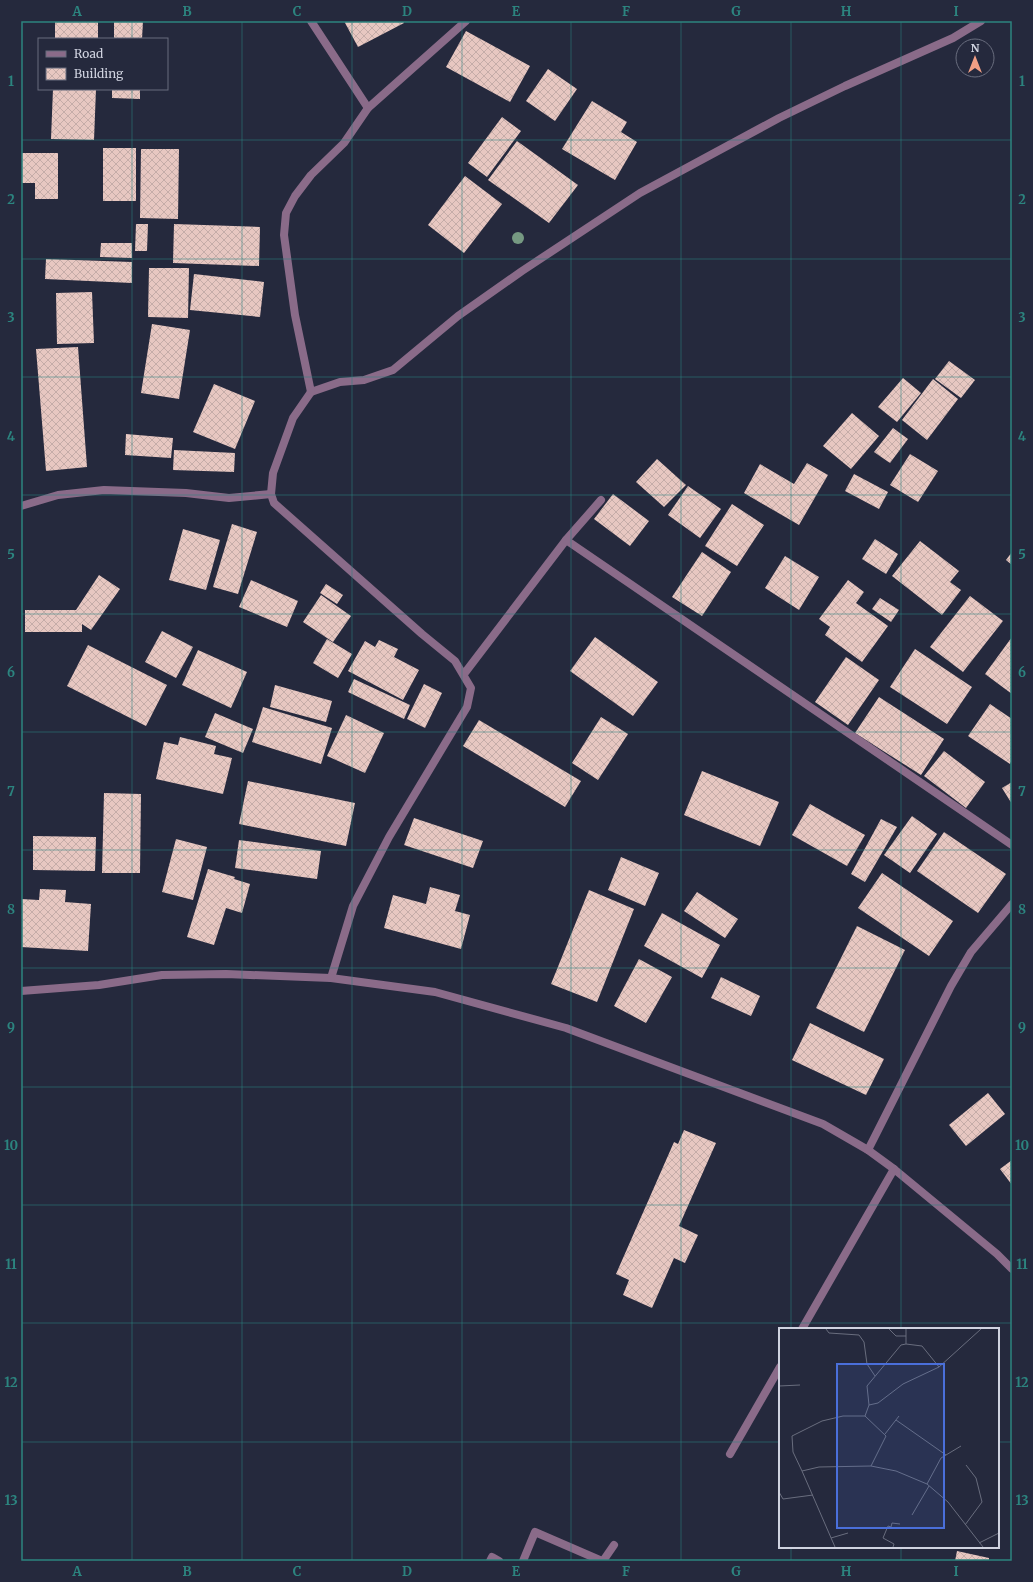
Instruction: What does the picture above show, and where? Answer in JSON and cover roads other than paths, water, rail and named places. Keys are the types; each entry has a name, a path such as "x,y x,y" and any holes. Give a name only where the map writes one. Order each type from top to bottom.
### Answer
{"street":[{"path":"311,21 368,108"},
{"path":"311,392 295,315 284,235 286,213 295,196 311,175 344,143 368,108 466,21"},
{"path":"331,978 353,906 389,837 467,707 471,688 455,661 422,634 274,503 271,494 273,473 293,418 311,392 340,382 364,380 393,370 458,316 522,271 640,193 779,118 845,86 953,38 981,21"},
{"path":"21,506 58,495 104,490 186,493 229,498 271,494"},
{"path":"464,674 566,540 601,500"},
{"path":"566,540 1012,845"},
{"path":"868,1150 951,986 971,952 1012,904"},
{"path":"21,991 99,985 162,974 226,974 331,978 435,992 566,1028 823,1124 868,1150 894,1169 997,1254 1012,1269"},
{"path":"803,1328 894,1169"},
{"path":"730,1454 779,1369"},
{"path":"523,1561 535,1532 602,1561 614,1545"},
{"path":"490,1561 492,1557 499,1561"}]}
